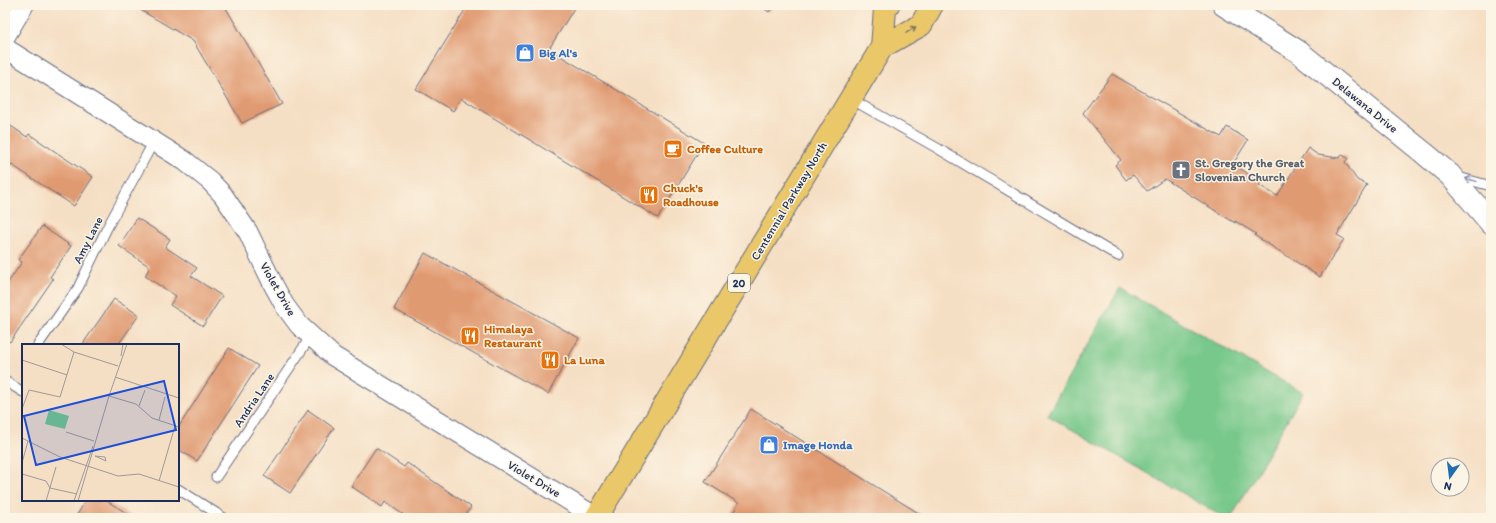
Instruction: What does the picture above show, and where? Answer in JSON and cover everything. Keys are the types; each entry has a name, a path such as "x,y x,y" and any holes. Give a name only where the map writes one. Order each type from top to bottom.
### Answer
{"main road":[{"name":"Centennial Parkway North","path":"596,518 882,47 885,9 888,5"},
{"name":"Centennial Parkway North","path":"882,47 920,25 932,5"}],"street":[{"path":"5,37 24,5"},
{"name":"Delawana Drive","path":"1224,5 1299,52 1450,175 1491,223"},
{"name":"Violet Drive","path":"5,48 153,143 185,161 210,182 223,195 248,232 285,306 299,325 338,360 596,518"}],"lane":[{"path":"851,100 937,148 1118,256"},
{"name":"Amy Lane","path":"39,344 78,288 107,228 153,143"},
{"path":"1450,175 1491,186"},
{"name":"Andria Lane","path":"216,477 311,336"},
{"path":"5,381 22,391"},
{"path":"179,490 224,518"}],"green space":[{"path":"1120,288 1303,393 1231,518 1225,518 1047,415"}],"building":[{"path":"132,5 221,5 226,8 282,104 242,123 193,41"},
{"path":"468,5 576,5 549,49 704,143 658,218 461,98 453,111 416,89"},
{"path":"759,5 774,5 769,12"},
{"name":"St. Gregory the Great Slovenian Church","path":"1112,74 1221,137 1227,127 1248,140 1233,164 1261,182 1259,185 1277,196 1308,148 1318,155 1339,158 1342,155 1348,158 1345,162 1357,180 1367,185 1337,235 1344,239 1320,277 1254,235 1256,234 1235,221 1235,223 1165,179 1147,191 1133,175 1126,180 1115,165 1121,160 1083,113"},
{"path":"5,122 27,137 29,134 93,177 74,206 12,165 10,167 5,163"},
{"path":"137,218 170,239 165,247 197,268 191,276 222,296 203,326 170,305 176,296 145,276 150,267 119,246"},
{"path":"42,226 71,246 50,277 53,279 10,342 5,339 5,287 22,262 18,260"},
{"path":"425,253 579,338 548,394 394,309"},
{"path":"114,299 139,315 119,344 83,344"},
{"path":"229,348 258,366 197,461 179,450 179,426"},
{"name":"Image Honda","path":"751,409 920,514 918,518 730,518 739,503 705,482"},
{"path":"308,410 334,428 290,493 264,476"},
{"path":"376,448 404,467 407,463 471,507 463,518 408,518 385,502 382,507 351,486"},
{"path":"85,501 107,501 135,518 75,518"}],"place":[{"name":"Big Al's","path":"525,53"},
{"name":"Coffee Culture","path":"673,149"},
{"name":"St. Gregory the Great Slovenian Church","path":"1181,170"},
{"name":"Chuck's Roadhouse","path":"649,195"},
{"name":"Himalaya Restaurant","path":"470,336"},
{"name":"La Luna","path":"550,360"},
{"name":"Image Honda","path":"769,445"}]}
